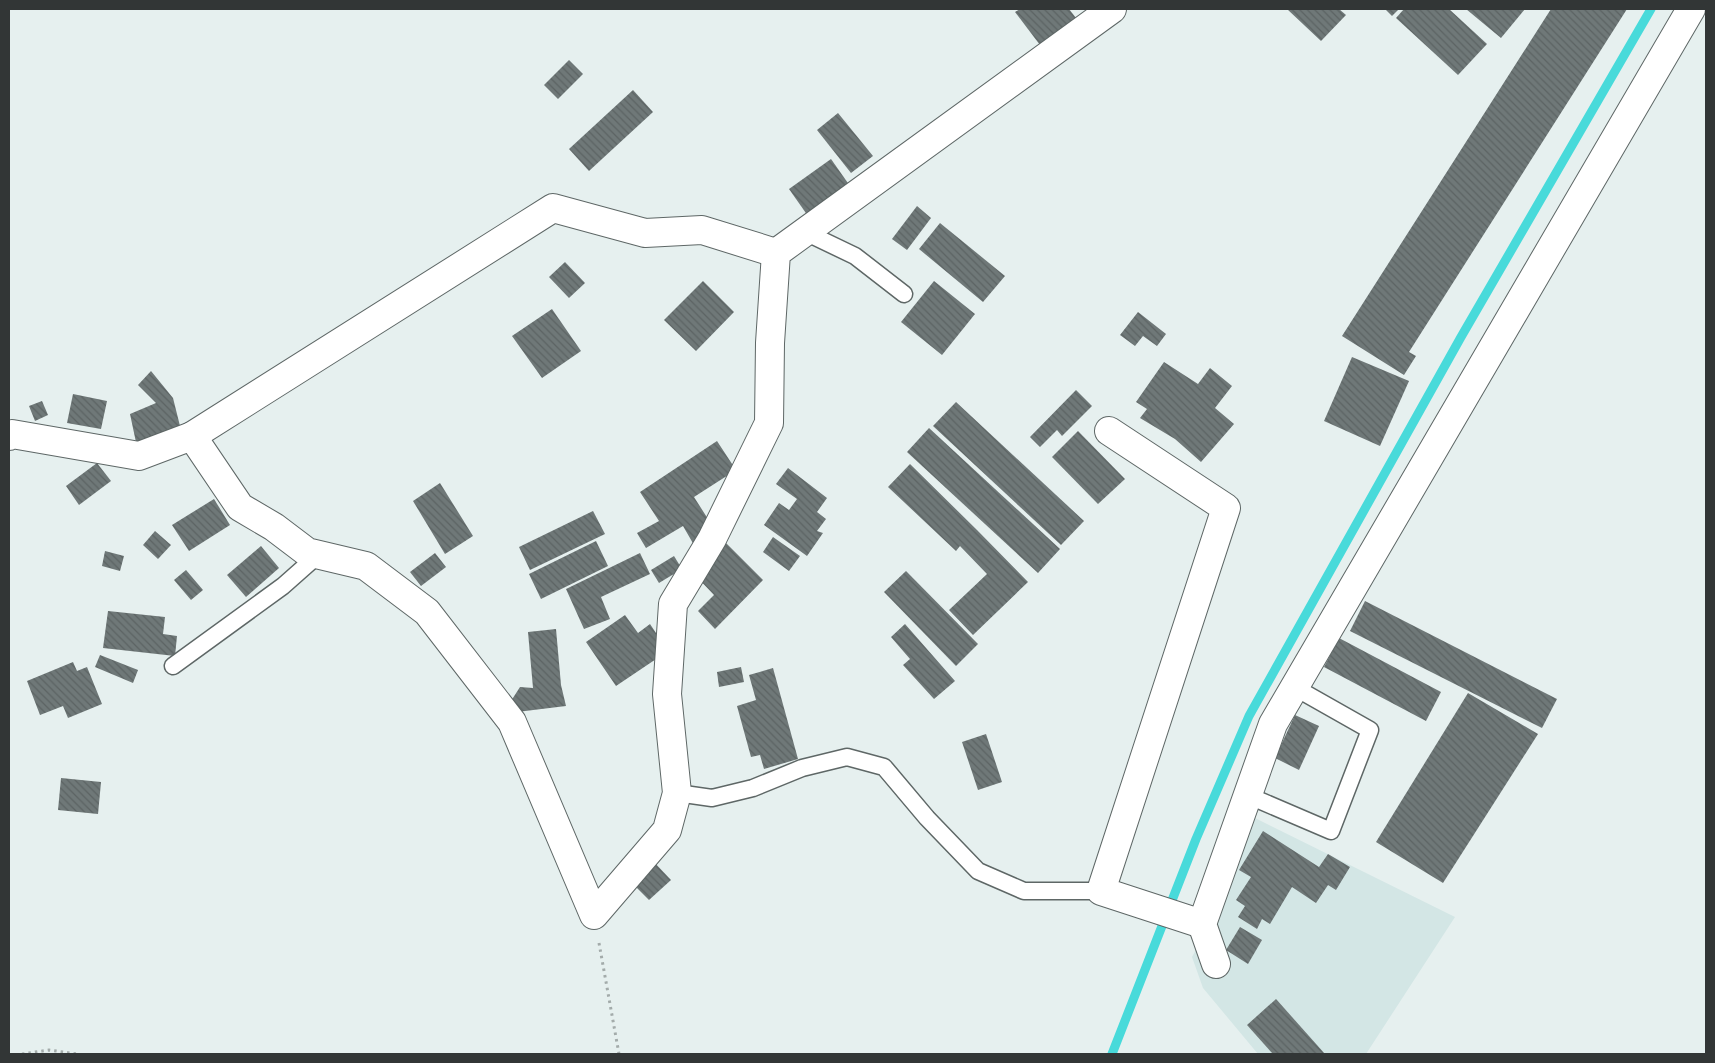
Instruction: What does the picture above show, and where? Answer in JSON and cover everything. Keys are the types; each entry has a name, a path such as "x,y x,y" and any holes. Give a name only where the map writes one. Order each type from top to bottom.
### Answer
{"street":[{"path":"776,252 1112,9"},
{"path":"1179,916 1248,795 1273,724 1691,9"},
{"path":"9,436 12,434 139,456 192,436 553,208 645,233 702,230 776,252"},
{"path":"192,436 240,507 274,527 308,552 366,566 426,612 512,722 594,915 667,830 677,793 667,694 674,604 712,538 769,423 770,343 776,252"},
{"path":"1109,432 1226,508 1101,891 1179,916 1216,964"}],"lane":[{"path":"805,232 855,256 904,294"},
{"path":"173,666 283,586 318,554"},
{"path":"1248,795 1331,831 1370,730 1294,687"},
{"path":"677,793 712,798 753,788 802,768 847,757 884,767 927,818 978,871 1024,891 1101,891"}],"path":[{"path":"594,915 619,1054"},
{"path":"22,1054 49,1050 77,1054"}],"shaded area":[{"path":"1255,818 1455,917 1366,1054 1258,1054 1203,988 1192,957 1216,912"}],"building":[{"path":"1020,9 1069,9 1076,18 1040,45 1015,12"},
{"path":"1287,9 1339,9 1346,15 1321,41"},
{"path":"1385,9 1399,9 1392,16"},
{"path":"1404,9 1449,9 1487,44 1458,75 1396,18"},
{"path":"1466,9 1525,9 1501,38"},
{"path":"1551,9 1627,9 1409,352 1416,356 1404,375 1342,336"},
{"path":"569,60 583,74 558,99 544,85"},
{"path":"633,90 653,112 589,171 569,149"},
{"path":"838,113 873,156 851,173 817,130"},
{"path":"831,159 850,186 808,216 789,189"},
{"path":"917,206 931,218 907,250 892,239"},
{"path":"940,223 1005,276 983,302 919,249"},
{"path":"565,262 585,283 569,298 549,277"},
{"path":"703,281 734,312 696,351 664,320"},
{"path":"934,281 975,314 942,355 901,322"},
{"path":"552,309 581,351 542,378 512,336"},
{"path":"1138,312 1166,334 1157,346 1143,336 1135,346 1120,335"},
{"path":"1352,357 1409,381 1380,446 1324,421"},
{"path":"1164,362 1198,384 1210,368 1232,386 1215,408 1234,424 1201,462 1175,439 1140,418 1147,409 1136,402"},
{"path":"151,371 173,398 181,430 137,447 130,414 156,403 138,385"},
{"path":"1076,390 1092,406 1062,436 1057,430 1040,447 1030,437"},
{"path":"73,394 107,401 101,429 67,423"},
{"path":"42,401 48,415 35,421 29,406"},
{"path":"956,402 1084,521 1061,545 933,426"},
{"path":"929,428 1060,549 1038,573 907,452"},
{"path":"1078,431 1125,479 1098,504 1052,457"},
{"path":"717,441 736,470 694,497 708,519 694,545 683,526 646,548 637,533 659,521 640,492"},
{"path":"97,463 111,481 79,505 66,486"},
{"path":"910,464 1028,582 973,635 949,610 987,574 960,546 956,551 888,487"},
{"path":"788,468 827,498 817,512 826,519 817,531 823,533 807,556 764,525 779,503 789,510 797,499 776,484"},
{"path":"440,483 473,536 445,554 413,501"},
{"path":"214,499 230,525 189,551 172,525"},
{"path":"593,511 605,534 530,570 519,547"},
{"path":"155,531 171,545 158,559 143,545"},
{"path":"773,537 800,556 789,571 763,552"},
{"path":"596,541 608,566 541,599 529,574"},
{"path":"725,542 763,580 715,629 698,611 714,595 694,574"},
{"path":"261,546 279,568 246,597 227,575"},
{"path":"105,551 124,556 120,571 102,566"},
{"path":"435,553 446,567 421,586 410,572"},
{"path":"640,553 650,574 601,597 610,619 584,629 566,589"},
{"path":"674,556 682,569 659,583 651,570"},
{"path":"186,570 203,590 191,600 174,580"},
{"path":"906,571 978,644 956,666 884,592"},
{"path":"1365,601 1557,699 1542,728 1350,631"},
{"path":"108,611 165,617 163,634 177,636 175,656 103,648"},
{"path":"625,615 638,633 650,624 668,651 616,686 586,642"},
{"path":"905,624 955,681 934,699 903,665 910,659 891,637"},
{"path":"556,629 561,685 566,706 517,712 511,701 520,687 533,688 528,632"},
{"path":"1339,638 1441,692 1426,721 1324,667"},
{"path":"100,655 138,670 133,683 95,667"},
{"path":"73,662 77,671 87,667 102,704 68,718 63,706 40,715 27,681"},
{"path":"741,667 744,682 719,687 717,672"},
{"path":"773,668 798,759 764,769 760,755 751,757 737,706 756,700 749,675"},
{"path":"1468,693 1538,734 1443,883 1376,842"},
{"path":"1295,715 1319,726 1299,770 1275,758"},
{"path":"986,734 1002,782 978,790 962,742"},
{"path":"61,778 101,782 98,814 58,810"},
{"path":"1263,831 1319,867 1328,854 1350,867 1336,890 1328,885 1316,903 1292,887 1270,924 1262,919 1257,929 1238,917 1245,906 1236,900 1251,877 1239,870"},
{"path":"652,860 671,880 649,900 630,881"},
{"path":"1240,927 1262,940 1248,964 1226,950"},
{"path":"1276,999 1325,1054 1273,1054 1247,1025"}],"waterway":[{"path":"1112,1054 1196,839 1249,716 1461,337 1651,9"}]}
